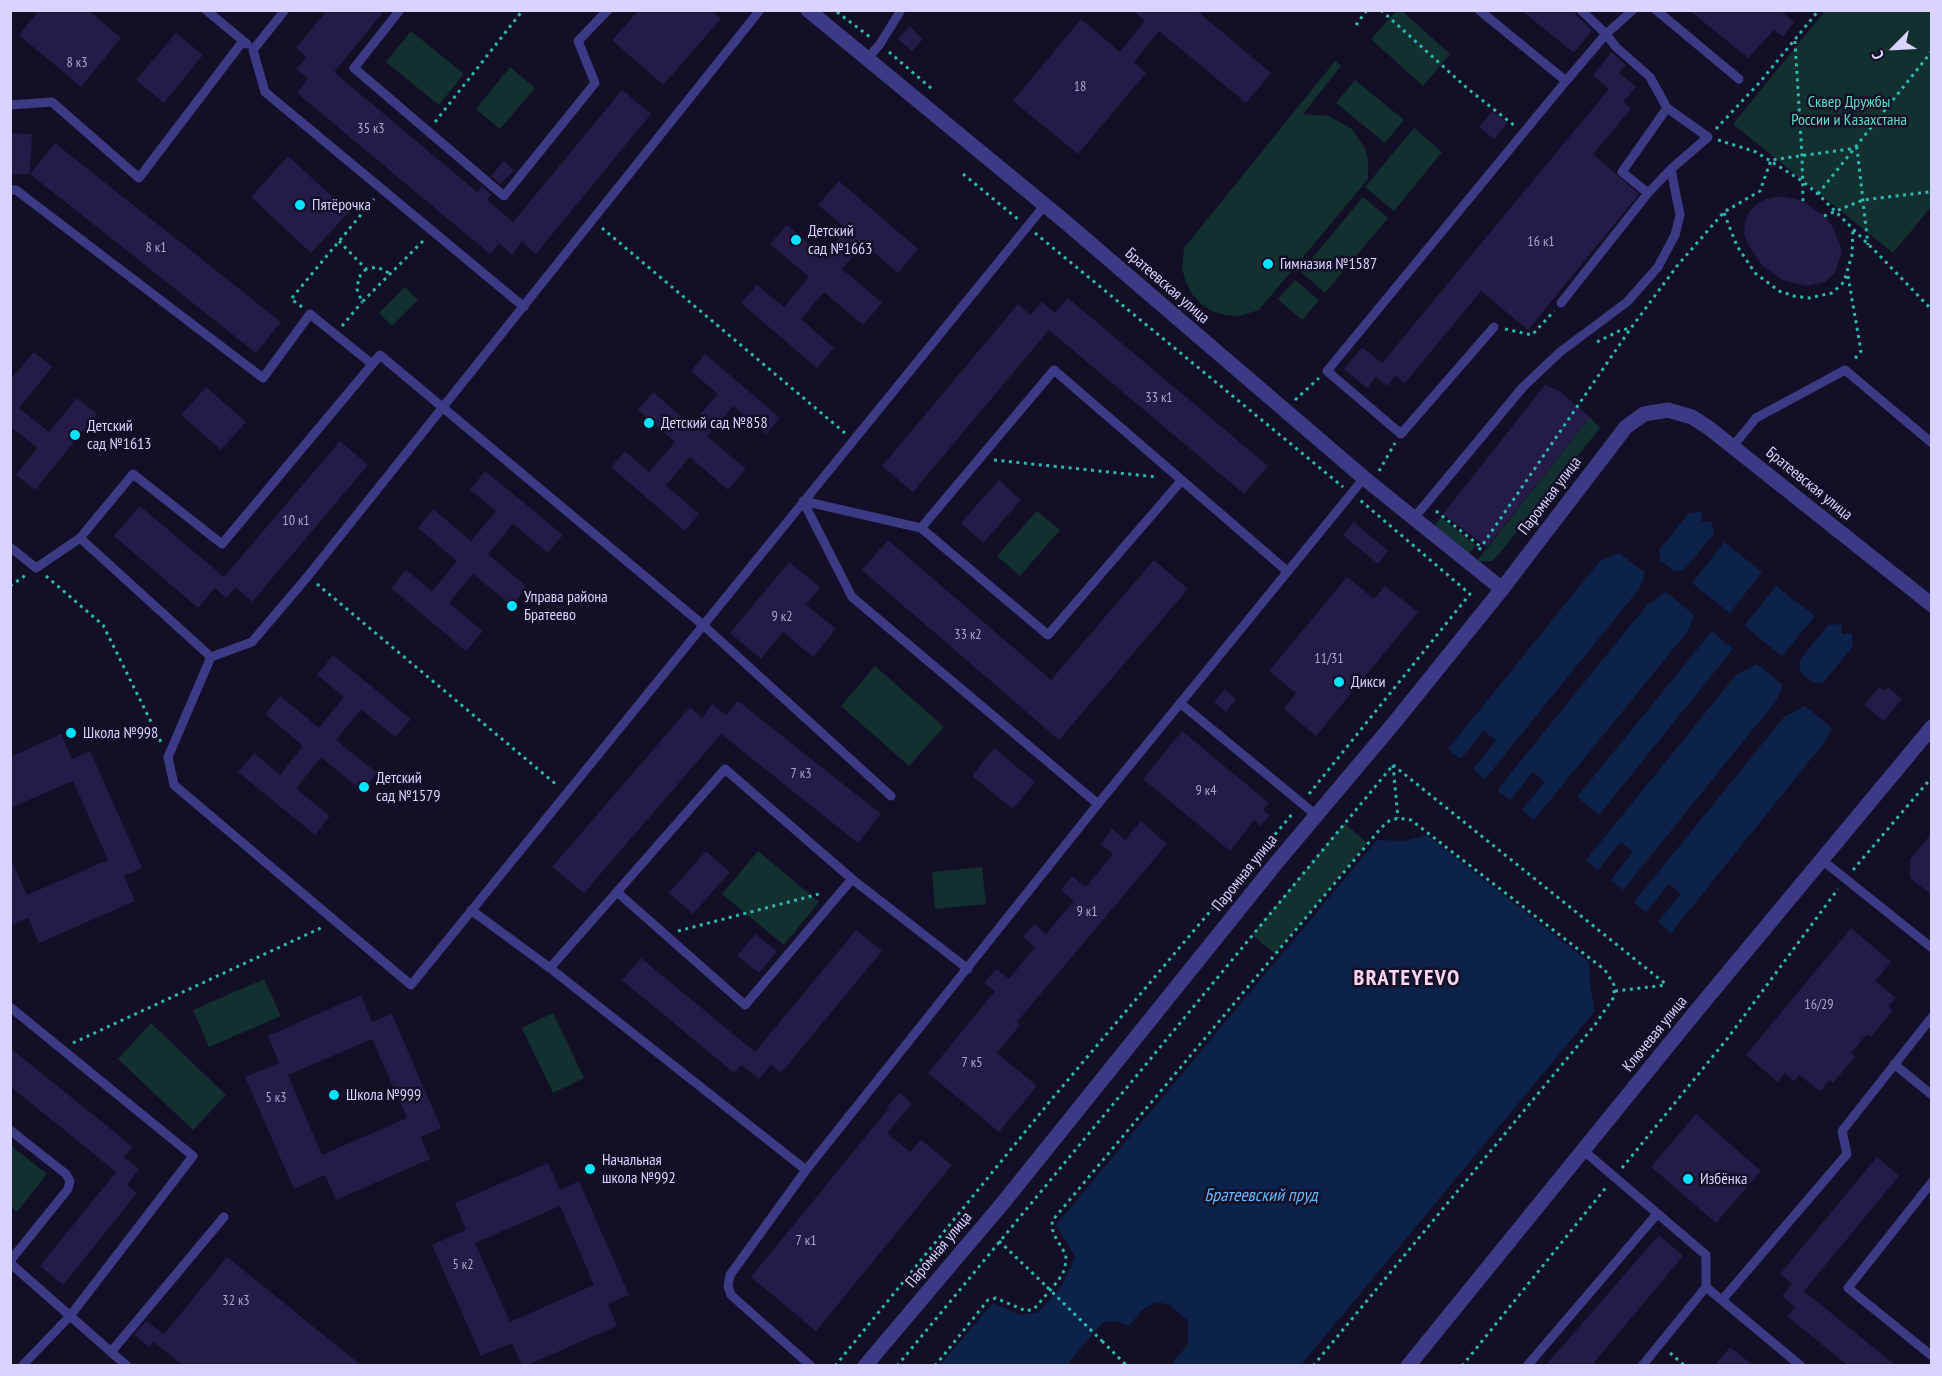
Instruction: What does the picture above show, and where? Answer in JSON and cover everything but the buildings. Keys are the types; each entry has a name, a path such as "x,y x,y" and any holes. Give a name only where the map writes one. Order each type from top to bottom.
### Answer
{"street":[{"name":"Братеевская улица","path":"808,10 1371,476 1413,518 1502,589"},
{"name":"Братеевская улица","path":"1656,411 1668,410 1692,417 1733,446 1932,605"},
{"name":"Паромная улица","path":"865,1365 1002,1204 1502,589 1626,427 1634,419 1656,411"},
{"name":"Ключевая улица","path":"1408,1365 1697,1010 1932,727"}],"lane":[{"path":"206,10 253,50 265,92 524,307"},
{"path":"253,50 285,10"},
{"path":"400,10 354,68 504,196 595,83 578,41 608,10"},
{"path":"760,10 308,576 252,642 210,657 168,757 174,784 411,985 1044,206"},
{"path":"867,59 880,44 901,10"},
{"path":"1479,10 1566,81"},
{"path":"1560,303 1648,193 1671,169 1708,137 1666,108 1650,77 1616,47 1581,10"},
{"path":"1494,327 1401,434 1327,371 1566,81 1606,34 1633,10"},
{"path":"1656,10 1739,79"},
{"path":"10,105 51,102 139,178 243,41"},
{"path":"1648,193 1622,171 1666,108"},
{"path":"1413,518 1523,387 1560,352 1627,302 1658,267 1675,235 1680,215 1671,169"},
{"path":"10,190 16,190 263,378 310,314 372,364"},
{"path":"10,547 36,568 80,538 133,474 222,544 380,355 703,625 891,796"},
{"path":"921,528 1054,370 1287,571"},
{"path":"1733,446 1756,418 1845,370 1932,443"},
{"path":"811,1365 731,1295 728,1286 730,1275 806,1170 1098,804 1351,493 1371,476"},
{"path":"803,501 921,528 1048,635 1182,480"},
{"path":"803,501 852,597 1098,804"},
{"path":"80,538 210,657"},
{"path":"1180,703 1316,815"},
{"path":"550,968 725,770 852,879 968,969"},
{"path":"1822,860 1932,948"},
{"path":"617,892 745,1005 852,879"},
{"path":"471,910 550,968 806,1170"},
{"path":"10,1007 193,1156 70,1316 22,1365"},
{"path":"1722,1300 1847,1154 1842,1131 1932,1017"},
{"path":"1894,1064 1932,1095"},
{"path":"10,1130 66,1174 70,1181 68,1189 10,1262 127,1365"},
{"path":"1584,1151 1706,1255 1706,1287 1642,1365"},
{"path":"1932,1182 1848,1288 1932,1356"},
{"path":"1527,1365 1657,1214"},
{"path":"111,1352 224,1216"},
{"path":"1706,1287 1801,1365"}],"path":[{"path":"428,131 523,10"},
{"path":"1356,25 1367,10"},
{"path":"1381,10 1468,89 1523,133"},
{"path":"1820,10 1760,82 1708,137 1756,152 1802,181 1818,194 1932,310"},
{"path":"1795,40 1803,201"},
{"path":"1818,194 1857,148 1932,51"},
{"path":"1771,160 1857,148"},
{"path":"1857,148 1868,245"},
{"path":"1477,552 1631,328 1677,266 1724,212 1760,191 1771,160"},
{"path":"835,1365 1050,1101 1378,710 1470,594 1351,493 963,174"},
{"path":"310,314 291,299 382,189"},
{"path":"1824,216 1863,200 1929,192"},
{"path":"1724,212 1737,246 1755,273 1779,291 1802,297 1832,293 1844,282 1852,255 1853,229"},
{"path":"593,220 853,440"},
{"path":"335,334 362,302 433,231"},
{"path":"339,241 366,269"},
{"path":"362,302 357,289 359,278 366,269 377,267 391,274"},
{"path":"1845,370 1861,351 1848,274"},
{"path":"1494,327 1532,335 1560,303"},
{"path":"1589,346 1619,331 1631,328"},
{"path":"1293,402 1327,371"},
{"path":"1371,476 1401,434"},
{"path":"980,458 1182,480"},
{"path":"1433,509 1481,547"},
{"path":"10,586 36,568 103,624 168,757"},
{"path":"308,576 566,793"},
{"path":"1393,765 1398,818"},
{"path":"1393,765 1667,986 1614,991"},
{"path":"897,1365 1393,765"},
{"path":"1462,1365 1726,1039 1846,878 1932,777"},
{"path":"935,1365 988,1300 996,1298 1026,1311 1034,1309 1058,1281 1065,1269 1066,1255 1053,1233 1052,1221 1367,843 1389,821 1398,818 1411,819 1605,970 1614,985 1614,998 1594,1026 1313,1365"},
{"path":"665,934 846,887"},
{"path":"62,1048 335,921"},
{"path":"999,1241 1127,1365"},
{"path":"1659,1344 1685,1365"}],"green space":[{"path":"1396,11 1402,11 1450,54 1423,86 1371,39"},
{"name":"Сквер Дружбы России и Казахстана","path":"1825,11 1931,11 1931,207 1893,253 1733,124"},
{"path":"411,31 464,74 439,105 386,62"},
{"path":"1335,61 1341,66 1303,114 1329,116 1352,129 1365,148 1368,160 1368,179 1259,310 1239,316 1212,311 1192,294 1186,282 1182,269 1184,248"},
{"path":"510,67 535,88 500,129 476,109"},
{"path":"1355,80 1404,120 1385,143 1336,103"},
{"path":"1414,128 1442,152 1394,211 1365,187"},
{"path":"1363,197 1388,218 1325,293 1301,272"},
{"path":"1295,280 1319,300 1302,320 1278,299"},
{"path":"405,287 418,300 392,326 379,313"},
{"path":"1590,417 1600,428 1499,554 1492,561 1476,562"},
{"path":"1037,511 1060,530 1020,576 997,556"},
{"path":"1441,517 1475,545 1469,554 1433,528"},
{"path":"875,666 944,727 909,766 841,706"},
{"path":"1344,823 1367,843 1275,954 1252,935"},
{"path":"758,851 819,902 784,945 722,894"},
{"path":"982,867 986,904 935,909 932,872"},
{"path":"264,979 281,1016 209,1047 193,1010"},
{"path":"553,1013 584,1078 553,1093 522,1028"},
{"path":"151,1023 226,1095 193,1130 118,1059"},
{"path":"10,1145 47,1174 17,1212 11,1207"}],"water":[{"path":"1701,512 1702,522 1712,522 1714,534 1684,570 1674,571 1660,560 1659,550 1689,513"},
{"path":"1724,542 1762,572 1730,613 1692,583"},
{"path":"1619,553 1645,573 1639,589 1485,779 1473,769 1496,740 1483,731 1461,759 1448,749 1600,561"},
{"path":"1776,586 1815,616 1782,656 1744,626"},
{"path":"1666,592 1694,615 1688,631 1534,820 1522,810 1545,782 1533,772 1510,800 1497,790 1647,605"},
{"path":"1841,624 1842,634 1852,633 1853,646 1824,682 1814,683 1800,672 1799,661 1828,625"},
{"path":"1712,631 1733,649 1599,815 1577,797"},
{"path":"1757,664 1783,685 1776,701 1623,890 1611,880 1633,852 1621,842 1598,870 1586,860 1736,675"},
{"path":"1805,706 1832,728 1824,743 1671,933 1658,922 1681,894 1669,884 1646,912 1634,902 1784,717"},
{"name":"Братеевский пруд","path":"1427,835 1589,962 1595,1011 1301,1365 1171,1365 1188,1344 1188,1321 1170,1305 1156,1302 1142,1310 1129,1326 1115,1321 1102,1323 1068,1365 940,1365 993,1303 1021,1315 1039,1312 1062,1285 1075,1257 1056,1225 1377,840 1404,841"}],"place":[{"name":"Пятёрочка","path":"300,205"},
{"name":"Детский сад №1663","path":"796,240"},
{"name":"Гимназия №1587","path":"1268,264"},
{"name":"Детский сад №858","path":"649,423"},
{"name":"Детский сад №1613","path":"75,435"},
{"name":"Управа района Братеево","path":"512,606"},
{"name":"Дикси","path":"1339,682"},
{"name":"Школа №998","path":"71,733"},
{"name":"Детский сад №1579","path":"364,787"},
{"name":"Школа №999","path":"334,1095"},
{"name":"Начальная школа №992","path":"590,1169"},
{"name":"Избёнка","path":"1688,1179"}],"district":[{"name":"BRATEYEVO","path":"1407,979"}]}
